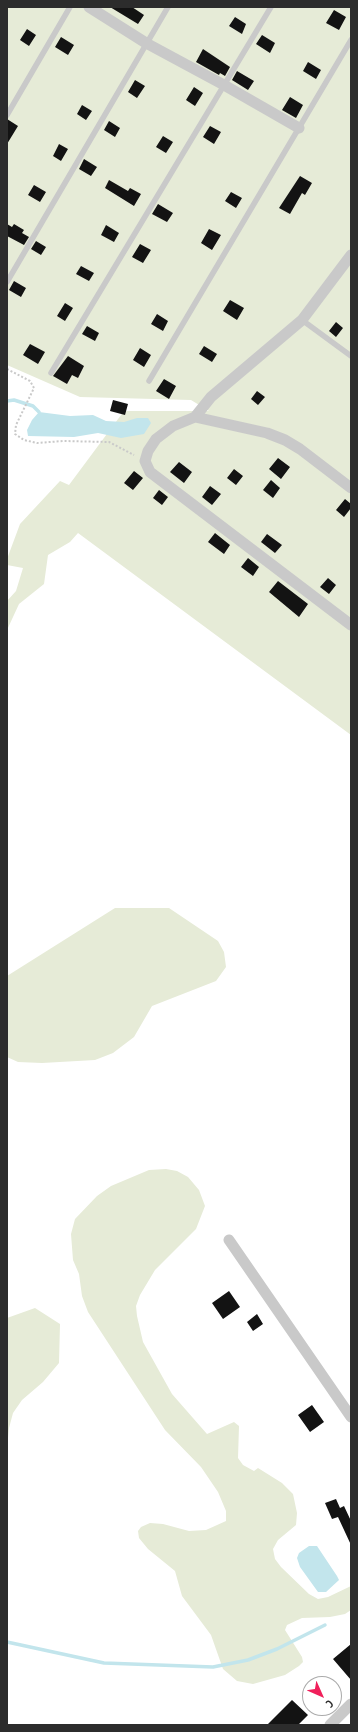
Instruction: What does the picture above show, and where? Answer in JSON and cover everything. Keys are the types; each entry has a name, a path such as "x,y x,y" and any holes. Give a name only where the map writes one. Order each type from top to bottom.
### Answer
{"street":[{"path":"89,7 146,43 299,128"},
{"path":"351,255 302,320 210,398 195,417 173,426 156,439 148,452 145,461 150,472 351,625"},
{"path":"195,417 267,433 285,440 300,449 351,488"},
{"path":"229,1240 351,1417"},
{"path":"330,1725 351,1704"}],"lane":[{"path":"7,115 70,7"},
{"path":"7,282 168,7"},
{"path":"51,373 271,7"},
{"path":"149,381 351,40"},
{"path":"302,320 351,356"}],"path":[{"path":"7,369 30,381 34,388 16,425 15,434 24,440 36,443 63,441 109,442 145,461"}],"green space":[{"path":"7,7 351,7 351,735 78,533 70,542 48,555 44,584 19,604 7,630 7,601 16,591 23,568 7,565 7,559 20,524 60,481 69,485 124,411 209,411 191,400 80,397 7,365"},
{"path":"115,908 169,908 218,941 224,952 226,967 216,981 152,1006 134,1037 113,1053 95,1060 42,1063 18,1062 7,1057 7,976"},
{"path":"166,1169 177,1171 188,1177 199,1190 205,1206 196,1229 155,1270 140,1295 136,1306 143,1342 172,1394 207,1434 234,1422 239,1426 238,1458 243,1465 254,1471 258,1468 282,1483 293,1494 297,1513 296,1525 278,1540 273,1549 275,1559 281,1567 309,1594 318,1599 328,1597 351,1586 351,1610 345,1614 330,1617 302,1618 287,1625 285,1630 302,1657 303,1662 299,1666 285,1675 253,1684 237,1681 223,1669 211,1635 182,1596 175,1571 148,1549 139,1538 138,1531 141,1527 150,1523 163,1524 189,1531 206,1530 226,1521 226,1511 218,1492 201,1467 165,1430 88,1312 82,1296 79,1274 73,1260 71,1234 75,1219 97,1196 111,1186 149,1170"},
{"path":"35,1308 60,1324 59,1363 43,1382 22,1400 13,1413 9,1428 7,1448 7,1318"}],"water":[{"path":"39,412 70,416 93,415 106,421 124,422 137,418 148,418 151,423 144,434 121,438 98,433 74,437 28,436 27,430 32,420"},
{"path":"309,1546 317,1546 339,1580 326,1592 318,1592 300,1567 297,1558 299,1553"}],"building":[{"path":"110,7 132,7 144,15 138,24"},
{"path":"334,10 346,17 339,30 326,23"},
{"path":"235,17 246,24 242,34 229,26"},
{"path":"27,29 36,35 29,46 20,40"},
{"path":"262,35 275,43 270,53 256,44"},
{"path":"61,37 74,45 68,55 55,47"},
{"path":"203,49 230,67 225,76 220,73 219,75 196,62"},
{"path":"308,62 321,70 316,79 303,71"},
{"path":"237,71 254,81 248,90 232,80"},
{"path":"135,80 145,86 137,98 128,92"},
{"path":"194,87 203,93 195,106 186,100"},
{"path":"290,97 303,105 296,118 282,110"},
{"path":"82,105 92,111 86,120 77,114"},
{"path":"7,119 18,126 7,144"},
{"path":"109,121 120,128 115,137 104,130"},
{"path":"210,126 221,132 214,144 203,137"},
{"path":"163,136 173,142 166,153 156,147"},
{"path":"59,144 68,149 61,161 53,156"},
{"path":"84,159 97,167 91,176 79,169"},
{"path":"300,176 312,183 305,195 302,193 290,214 279,208"},
{"path":"109,180 128,191 130,188 141,194 134,206 105,188"},
{"path":"34,185 46,192 40,202 28,195"},
{"path":"231,192 242,198 236,208 225,201"},
{"path":"158,204 173,213 167,222 152,214"},
{"path":"7,224 12,227 14,224 24,230 22,233 29,237 24,245 7,236"},
{"path":"106,225 119,233 114,242 101,235"},
{"path":"209,229 221,235 212,250 201,243"},
{"path":"36,241 46,247 41,255 31,249"},
{"path":"140,244 151,250 143,263 132,257"},
{"path":"81,266 94,273 89,281 76,274"},
{"path":"14,281 26,288 21,297 9,290"},
{"path":"230,300 244,308 237,320 223,311"},
{"path":"65,303 73,308 65,321 57,316"},
{"path":"157,314 168,321 163,331 151,324"},
{"path":"336,322 343,328 336,337 329,331"},
{"path":"87,326 99,333 95,341 82,334"},
{"path":"30,344 45,352 38,364 23,355"},
{"path":"204,346 217,354 212,362 199,354"},
{"path":"140,348 151,355 144,367 133,360"},
{"path":"68,356 84,366 78,378 72,375 67,384 53,376"},
{"path":"164,379 176,386 169,399 156,391"},
{"path":"257,391 265,397 258,405 251,399"},
{"path":"113,400 128,404 125,415 110,411"},
{"path":"278,458 290,467 281,479 269,469"},
{"path":"179,462 192,472 184,483 170,472"},
{"path":"234,469 243,476 236,485 227,478"},
{"path":"134,471 143,478 133,490 124,483"},
{"path":"271,480 280,488 273,498 263,490"},
{"path":"210,486 221,494 212,505 202,497"},
{"path":"159,490 168,497 162,505 153,498"},
{"path":"345,499 351,504 351,508 344,517 336,510"},
{"path":"215,533 230,545 224,554 208,542"},
{"path":"267,534 282,545 275,553 261,542"},
{"path":"248,558 259,567 253,576 241,567"},
{"path":"328,578 336,585 329,594 320,587"},
{"path":"278,581 308,604 299,617 269,592"},
{"path":"229,1291 240,1307 223,1319 212,1303"},
{"path":"257,1314 263,1324 253,1331 247,1322"},
{"path":"312,1405 324,1422 310,1432 298,1415"},
{"path":"336,1499 340,1508 344,1506 351,1521 351,1545 338,1517 332,1519 325,1503"},
{"path":"351,1644 351,1680 333,1659"},
{"path":"292,1700 302,1709 302,1716 307,1716 298,1725 267,1725"}],"waterway":[{"path":"7,401 14,400 33,406 39,412"},
{"path":"7,1642 104,1663 213,1667 248,1660 277,1649 325,1625"}]}
